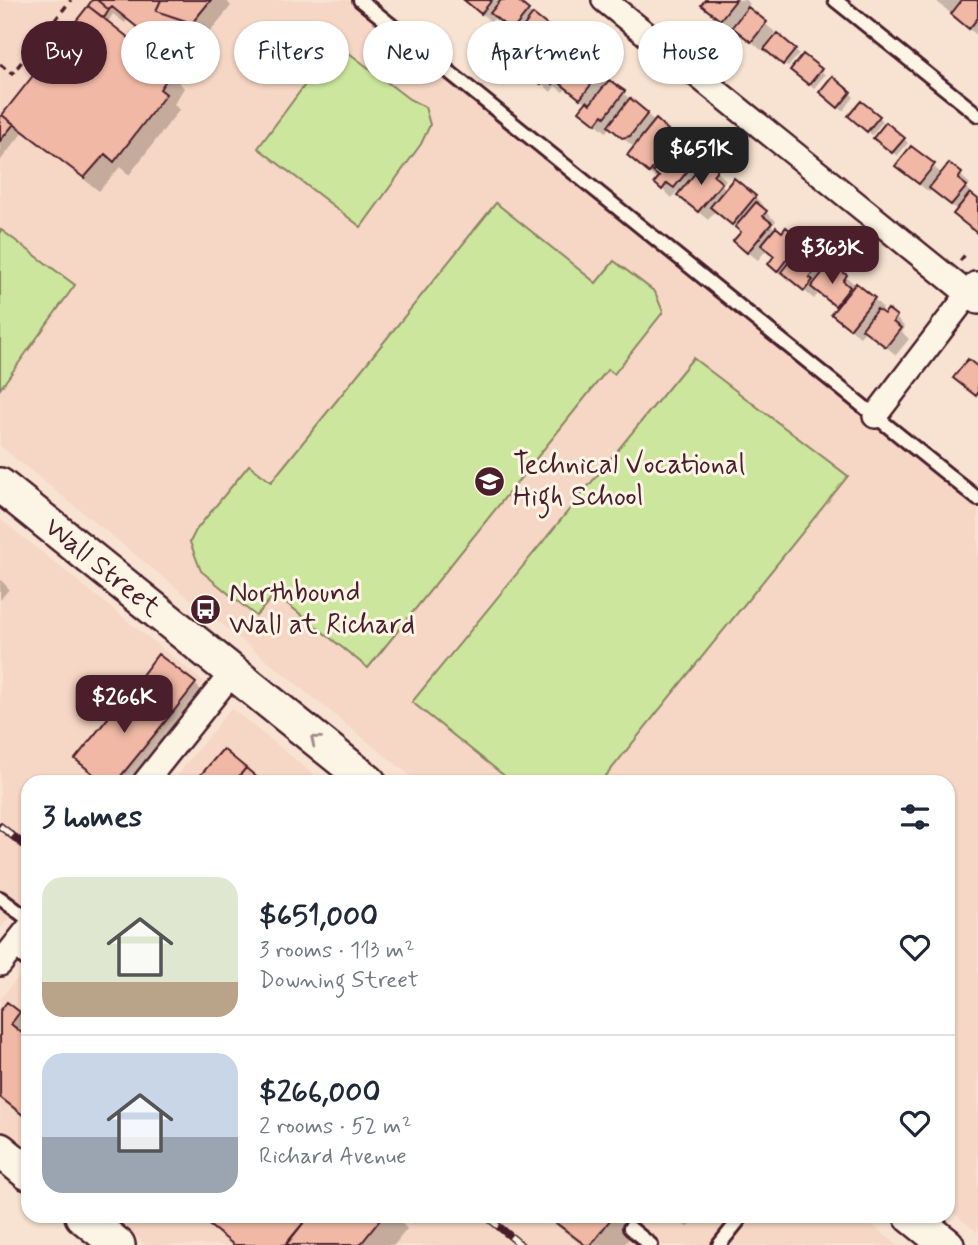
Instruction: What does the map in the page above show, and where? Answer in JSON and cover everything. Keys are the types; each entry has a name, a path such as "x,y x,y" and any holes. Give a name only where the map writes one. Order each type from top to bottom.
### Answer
{"main road":[{"name":"Wall Street","path":"0,485 360,775"},
{"path":"92,1223 118,1245"},
{"path":"920,1223 947,1245"}],"street":[{"path":"604,0 975,292 875,415"},
{"path":"151,775 232,673"}],"lane":[{"path":"360,0 978,499"},
{"path":"835,0 978,115"},
{"path":"0,898 21,914"},
{"path":"719,1245 736,1223"},
{"path":"630,1228 651,1245"}],"path":[{"path":"0,64 12,74 71,0"}],"shaded area":[{"name":"Technical Vocational High School","path":"0,0 348,0 374,21 363,21 363,84 452,84 978,507 978,1233 955,1214 955,775 409,775 0,446"},
{"path":"0,519 204,682 127,775 21,775 21,904 0,929"},
{"path":"231,708 314,775 178,775"},
{"path":"21,973 21,1144 0,1128 0,1000"},
{"path":"119,1223 870,1223 897,1245 146,1245"}],"green space":[{"path":"349,53 363,64 363,84 389,84 425,107 430,125 421,144 361,227 258,148 306,84 349,84"},
{"path":"496,203 596,283 614,261 655,292 663,312 614,374 608,369 368,668 275,594 256,616 201,571 190,542 196,530 249,465 271,482"},
{"path":"0,229 75,285 0,389"},
{"path":"693,358 848,476 607,775 503,775 412,702"}],"building":[{"path":"92,0 97,0 109,10 104,18 88,6"},
{"path":"97,0 161,0 156,11 186,21 129,21 112,7 109,10"},
{"path":"161,0 211,0 194,21 156,11"},
{"path":"464,0 492,0 481,14"},
{"path":"501,0 517,0 529,10 520,21 500,21 490,13"},
{"path":"705,0 736,0 720,20 701,5"},
{"path":"962,0 978,0 978,18 969,29 951,14"},
{"path":"88,6 121,32 121,84 163,84 160,89 166,94 114,162 105,154 84,178 2,115 26,84 107,84 107,21 76,21"},
{"path":"748,7 767,22 751,42 743,36 743,21 737,21"},
{"path":"533,14 542,21 528,21"},
{"path":"777,33 796,49 783,65 764,49"},
{"path":"803,54 822,69 809,85 790,70"},
{"path":"832,76 851,92 838,108 819,92"},
{"path":"561,84 591,84 580,99"},
{"path":"606,84 615,84 625,91 605,117 603,115 596,124 579,111 587,101 590,104"},
{"path":"630,98 648,113 630,136 622,138 608,126"},
{"path":"861,101 880,116 867,132 848,116"},
{"path":"2,115 14,124 0,141 0,117"},
{"path":"656,119 668,130 664,136 673,143 649,173 627,155"},
{"path":"886,122 905,138 892,153 873,138"},
{"path":"675,146 695,162 674,188 667,183 662,190 654,183 659,177 653,172"},
{"path":"911,146 935,164 919,184 895,166"},
{"path":"706,160 718,169 713,175 722,183 698,212 677,195"},
{"path":"949,163 962,173 958,179 967,186 951,205 929,188"},
{"path":"734,178 756,196 732,225 710,207"},
{"path":"970,193 978,199 978,234 953,214"},
{"path":"756,202 767,211 763,216 772,223 747,253 733,241 741,232 735,227"},
{"path":"776,227 782,232 786,227 796,235 792,239 798,244 777,272 768,264 774,256 761,245"},
{"path":"805,242 819,254 817,256 820,263 809,277 813,280 804,291 781,272"},
{"path":"827,267 833,273 837,268 847,275 843,281 850,287 835,306 811,287"},
{"path":"856,283 875,298 850,329 831,314"},
{"path":"877,309 884,314 888,309 897,316 893,322 901,328 886,347 862,329"},
{"path":"968,359 978,367 976,396 953,378"},
{"path":"158,654 196,683 173,712 136,683"},
{"path":"136,683 173,712 122,775 94,775 75,759"},
{"path":"223,749 246,768 240,775 201,775"},
{"path":"246,768 254,775 240,775"},
{"path":"7,1002 20,1012 11,1024 21,1032 21,1114 0,1097 0,1011"},
{"path":"206,1223 303,1223 285,1245 234,1245"},
{"path":"303,1223 377,1223 360,1245 286,1245"},
{"path":"556,1223 608,1223 591,1245 585,1245"}],"railway":[{"path":"0,826 21,842"},
{"path":"494,1223 521,1245"}],"place":[{"name":"Technical Vocational High School","path":"490,481"},
{"name":"Northbound Wall at Richard","path":"206,609"}]}
